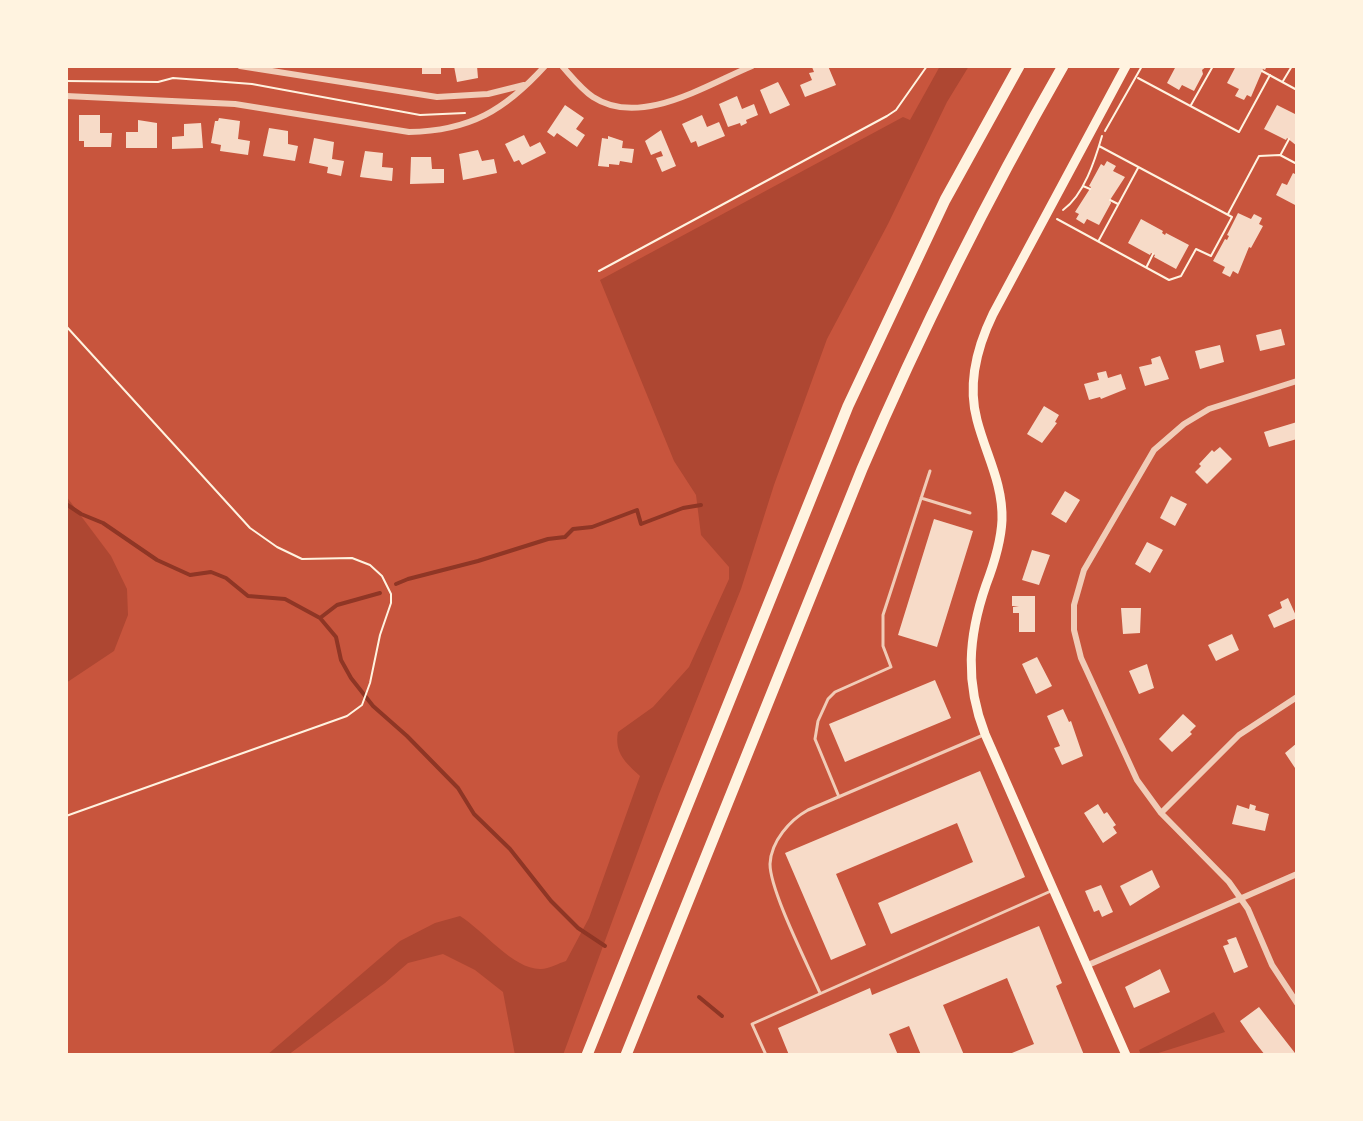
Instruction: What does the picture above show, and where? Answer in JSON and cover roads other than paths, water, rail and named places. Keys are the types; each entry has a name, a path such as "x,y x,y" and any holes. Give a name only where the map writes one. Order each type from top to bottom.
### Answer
{"highway":[{"path":"587,1055 848,406 945,200 1019,66"},
{"path":"626,1055 900,382 980,215 1063,66"}],"main road":[{"path":"1126,66 993,314 975,359 975,412 998,478 1002,504 998,552 970,645 972,689 985,734 1126,1055"}],"street":[{"path":"240,66 437,97 488,94 527,85"},
{"path":"66,96 235,104 409,132 433,132 456,128 479,119 527,85 545,66"},
{"path":"562,66 593,97 632,110 661,104 752,66"},
{"path":"1297,381 1201,413 1172,433 1147,459 1084,570 1074,605 1074,630 1081,658 1137,780 1161,813 1208,859 1241,899 1272,965 1297,1003"},
{"path":"1161,813 1239,735 1297,697"},
{"path":"1088,965 1297,874"}],"lane":[{"path":"839,797 818,750 815,730 828,699 835,692 891,667 883,646 883,615 930,471"},
{"path":"921,498 970,513"},
{"path":"820,993 773,884 770,864 773,851 793,818 985,734"},
{"path":"766,1055 752,1024 1054,890"}],"waterway":[{"path":"66,504 103,523 157,560 190,575 211,572 226,578 248,596 285,599 320,618 336,637 341,660 351,678 373,706 458,788 474,814 510,849 551,901 578,928 605,946"},
{"path":"396,584 548,539 565,537 573,529 592,527 637,510 641,524 683,508 701,505"},
{"path":"320,618 337,605 380,593"},
{"path":"699,997 722,1016"}]}
